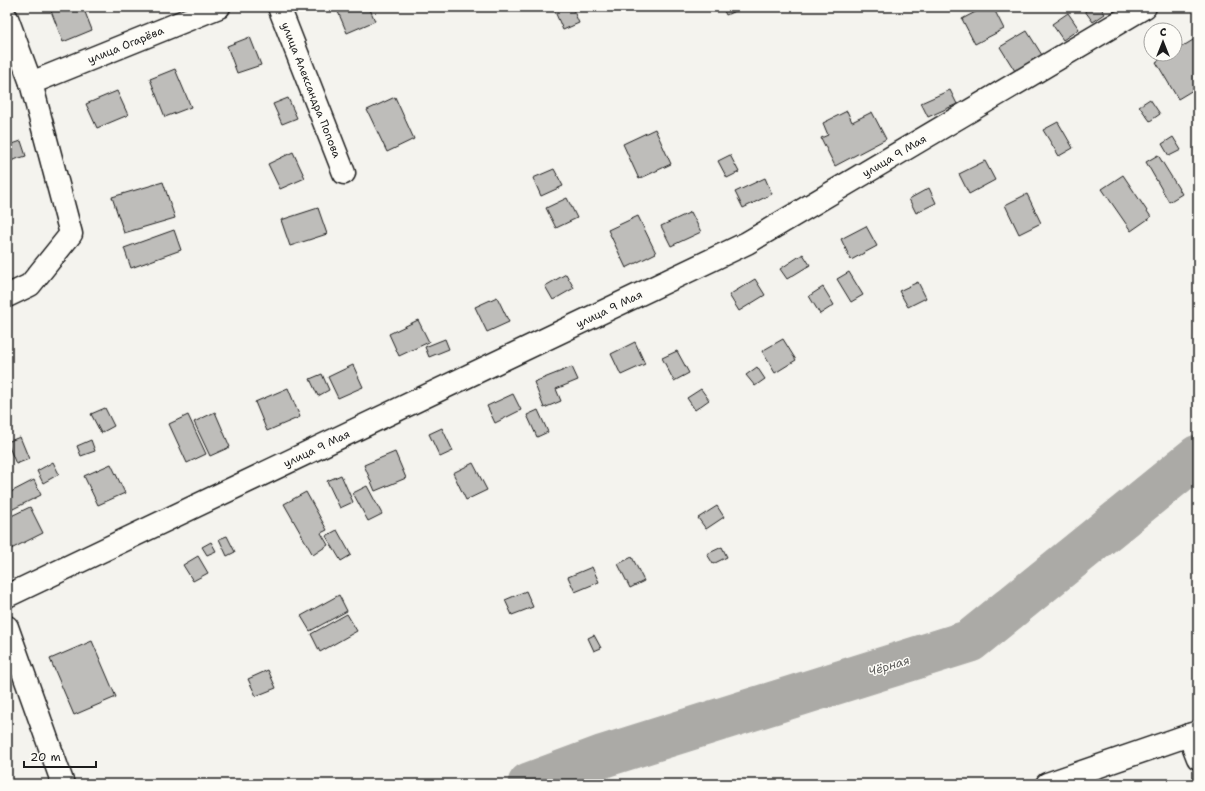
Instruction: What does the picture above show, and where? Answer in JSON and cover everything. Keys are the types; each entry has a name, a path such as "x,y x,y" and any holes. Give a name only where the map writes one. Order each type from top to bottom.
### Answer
{"street":[{"name":"улица Огарёва","path":"32,83 219,7"},
{"name":"улица Александра Попова","path":"279,7 344,173"},
{"name":"улица 9 Мая","path":"7,596 747,243 1145,7"},
{"path":"7,18 32,83 71,234 30,284 7,296"},
{"path":"7,627 63,784"},
{"path":"1047,784 1194,734 1198,758"}],"building":[{"path":"59,7 83,7 92,30 63,42 51,11"},
{"path":"336,7 369,7 375,21 347,33"},
{"path":"553,7 572,7 579,23 563,30"},
{"path":"722,7 744,7 726,15"},
{"path":"985,7 993,7 1004,29 975,44 962,19"},
{"path":"1082,7 1100,7 1105,14 1093,22"},
{"path":"1068,13 1079,29 1063,40 1052,24"},
{"path":"1027,31 1042,55 1015,71 1000,47"},
{"path":"250,37 261,65 237,73 227,46"},
{"path":"1198,37 1198,87 1178,99 1156,62 1183,62 1183,46"},
{"path":"175,69 191,107 165,117 150,79"},
{"path":"950,90 957,104 928,117 921,103"},
{"path":"117,91 128,115 97,128 86,104"},
{"path":"395,97 414,139 387,152 367,110"},
{"path":"288,98 297,118 282,124 273,104"},
{"path":"1150,99 1160,114 1150,121 1139,106"},
{"path":"847,111 852,122 872,112 886,139 835,166 821,138 828,135 823,123"},
{"path":"1058,122 1073,148 1059,156 1043,130"},
{"path":"655,129 671,164 639,179 623,144"},
{"path":"1173,137 1181,150 1169,156 1162,144"},
{"path":"21,141 26,156 7,162 7,146"},
{"path":"293,152 305,178 280,189 268,164"},
{"path":"730,155 739,172 727,178 718,161"},
{"path":"1158,155 1182,194 1169,202 1146,162"},
{"path":"985,161 995,180 969,194 959,174"},
{"path":"554,169 563,186 541,196 533,178"},
{"path":"1123,175 1151,217 1131,231 1102,189"},
{"path":"765,178 772,194 743,208 735,192"},
{"path":"163,182 175,218 124,233 112,197"},
{"path":"929,188 936,203 916,213 909,199"},
{"path":"1027,194 1041,223 1019,234 1005,205"},
{"path":"567,198 577,218 556,228 546,208"},
{"path":"318,208 327,234 290,246 281,220"},
{"path":"691,212 701,232 671,246 661,226"},
{"path":"638,216 656,253 626,268 608,230"},
{"path":"866,226 877,246 851,260 841,239"},
{"path":"174,230 181,250 131,268 124,248"},
{"path":"803,254 810,265 787,279 780,269"},
{"path":"849,272 863,295 851,302 837,279"},
{"path":"566,274 574,288 553,300 545,286"},
{"path":"755,279 765,295 739,311 729,295"},
{"path":"918,282 926,298 908,307 899,291"},
{"path":"823,287 834,305 820,314 809,296"},
{"path":"497,297 509,322 487,332 475,307"},
{"path":"418,320 429,342 399,356 389,334"},
{"path":"445,339 449,349 429,357 425,347"},
{"path":"783,339 796,360 775,373 762,351"},
{"path":"635,342 645,364 621,375 611,354"},
{"path":"677,351 689,373 674,381 662,358"},
{"path":"353,365 363,387 338,398 328,377"},
{"path":"572,367 578,380 556,389 561,401 544,408 534,382"},
{"path":"757,367 765,379 755,386 746,375"},
{"path":"322,374 329,390 318,396 310,379"},
{"path":"288,388 300,417 267,431 255,402"},
{"path":"701,389 709,400 695,410 687,398"},
{"path":"513,394 521,410 495,423 487,406"},
{"path":"105,408 114,426 101,433 91,414"},
{"path":"538,410 548,432 537,437 527,415"},
{"path":"215,412 230,447 210,456 194,422"},
{"path":"188,415 206,454 187,463 169,424"},
{"path":"442,428 453,451 440,457 429,434"},
{"path":"20,437 29,459 16,464 7,442"},
{"path":"91,440 95,451 81,456 77,446"},
{"path":"395,452 406,478 375,491 364,465"},
{"path":"53,462 59,474 43,483 37,471"},
{"path":"473,463 487,490 466,500 453,473"},
{"path":"111,464 125,493 98,505 84,476"},
{"path":"341,475 353,502 340,508 327,481"},
{"path":"34,480 41,495 7,512 7,494"},
{"path":"367,486 382,514 368,521 353,493"},
{"path":"306,492 327,530 321,533 328,545 313,555 284,504"},
{"path":"717,506 724,517 706,529 698,518"},
{"path":"30,507 43,533 7,551 7,518"},
{"path":"337,530 351,555 341,561 326,536"},
{"path":"227,536 235,552 227,556 219,539"},
{"path":"211,542 216,551 207,555 202,547"},
{"path":"722,547 727,557 713,564 707,554"},
{"path":"198,556 208,573 193,581 183,565"},
{"path":"632,557 644,581 630,588 618,564"},
{"path":"592,567 599,582 575,592 568,577"},
{"path":"526,591 533,607 512,615 505,600"},
{"path":"339,595 347,611 310,631 301,616"},
{"path":"347,614 357,631 320,652 311,634"},
{"path":"594,635 601,648 594,651 588,638"},
{"path":"92,641 116,697 74,715 50,659"},
{"path":"268,670 276,688 256,696 248,679"},
{"path":"1194,778 1195,784 1177,784"}],"waterway":[{"name":"Чёрная","path":"529,784 604,756 970,641 1198,456"}]}
